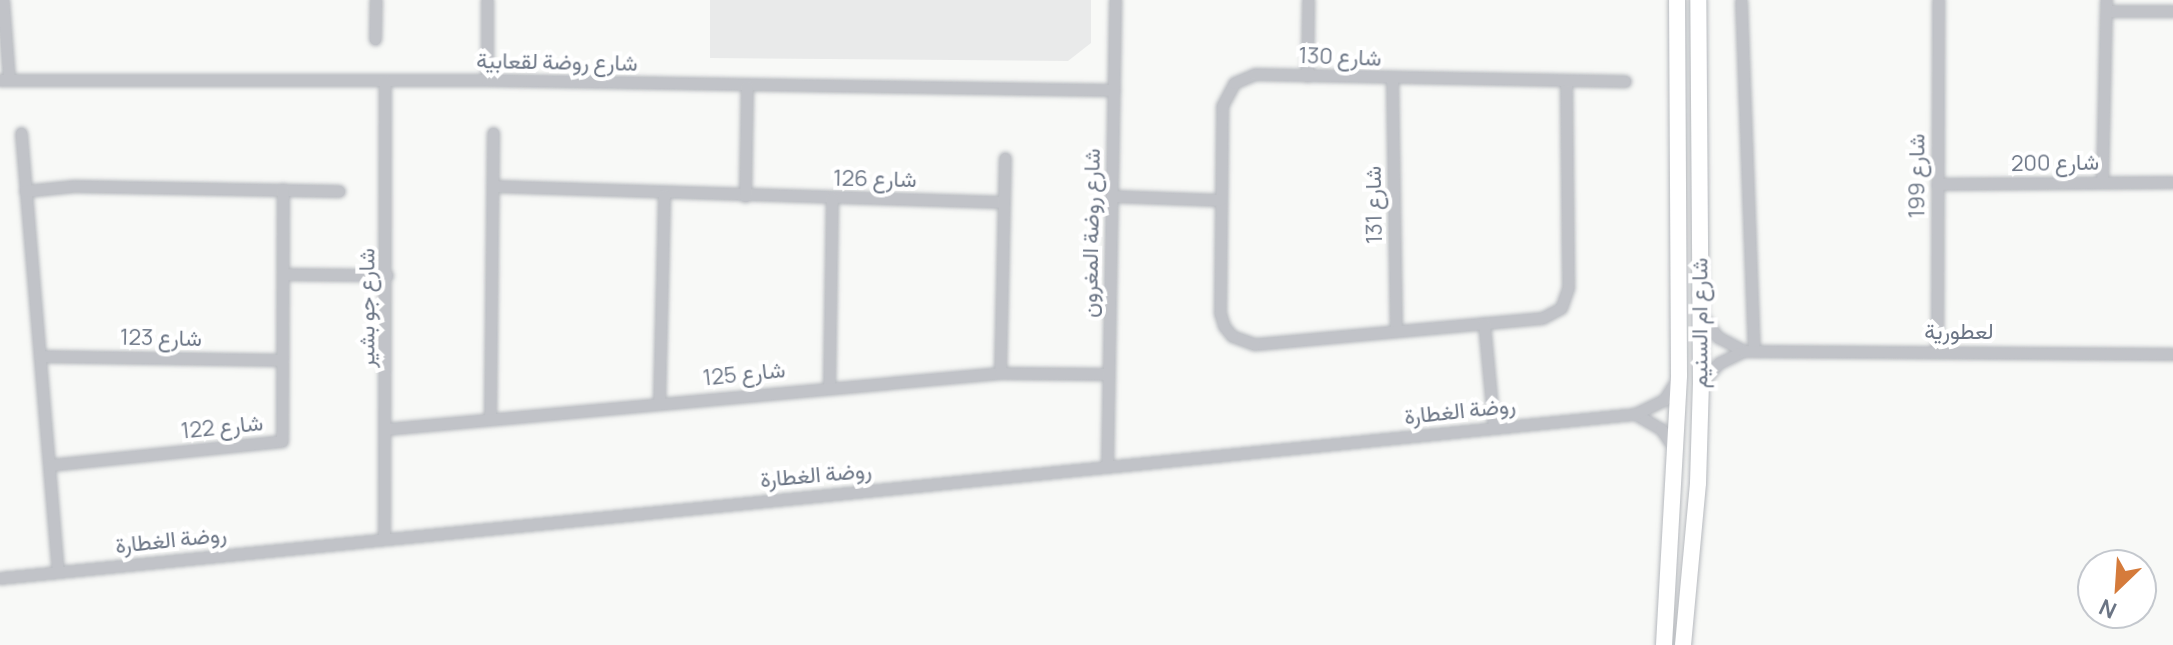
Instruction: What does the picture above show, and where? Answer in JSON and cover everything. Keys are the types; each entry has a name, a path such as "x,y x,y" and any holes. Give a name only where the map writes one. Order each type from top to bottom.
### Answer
{"main road":[{"name":"شارع ام السنيم","path":"1664,645 1677,455 1679,375 1677,0"},
{"name":"شارع ام السنيم","path":"1683,645 1698,483 1701,384 1698,0"}],"street":[{"path":"3,0 5,80"},
{"path":"375,39 376,0"},
{"path":"487,0 487,80"},
{"name":"شارع روضة المغرون","path":"1107,467 1115,0"},
{"path":"1307,76 1308,0"},
{"name":"شارع 199","path":"1937,352 1938,0"},
{"path":"1741,1 1749,351"},
{"path":"2102,182 2106,6 2173,11"},
{"name":"شارع 130","path":"1566,81 1568,288 1561,308 1542,318 1254,344 1232,336 1220,313 1220,200 1222,106 1234,83 1255,74 1625,81"},
{"name":"شارع 131","path":"1392,78 1396,330"},
{"name":"شارع روضة لقعابية","path":"5,80 487,80 1114,90"},
{"name":"شارع جو بشير","path":"384,537 387,275 385,80"},
{"path":"745,196 747,86"},
{"path":"21,133 58,571"},
{"path":"490,418 493,133"},
{"path":"1000,373 1005,158"},
{"name":"شارع 200","path":"1937,184 2173,182"},
{"path":"25,191 74,186 339,191"},
{"name":"شارع 126","path":"493,186 664,195 1003,202"},
{"name":"شارع 122","path":"50,465 282,441 283,189"},
{"path":"659,402 664,195"},
{"path":"1111,196 1220,200"},
{"path":"829,386 832,198"},
{"path":"284,274 387,275"},
{"path":"1701,314 1718,337 1749,351"},
{"path":"1484,323 1494,428"},
{"path":"1701,384 1719,363 1749,351"},
{"name":"لعطورية","path":"1749,351 2173,354"},
{"name":"شارع 123","path":"40,356 282,360"},
{"name":"شارع 125","path":"386,429 829,386 1000,373 1108,374"},
{"name":"روضة الغطارة","path":"0,578 384,537 1635,414 1664,400 1679,375"},
{"path":"1635,414 1661,429 1677,455"}],"shaded area":[{"path":"710,0 1091,0 1091,43 1068,61 710,58"}]}
